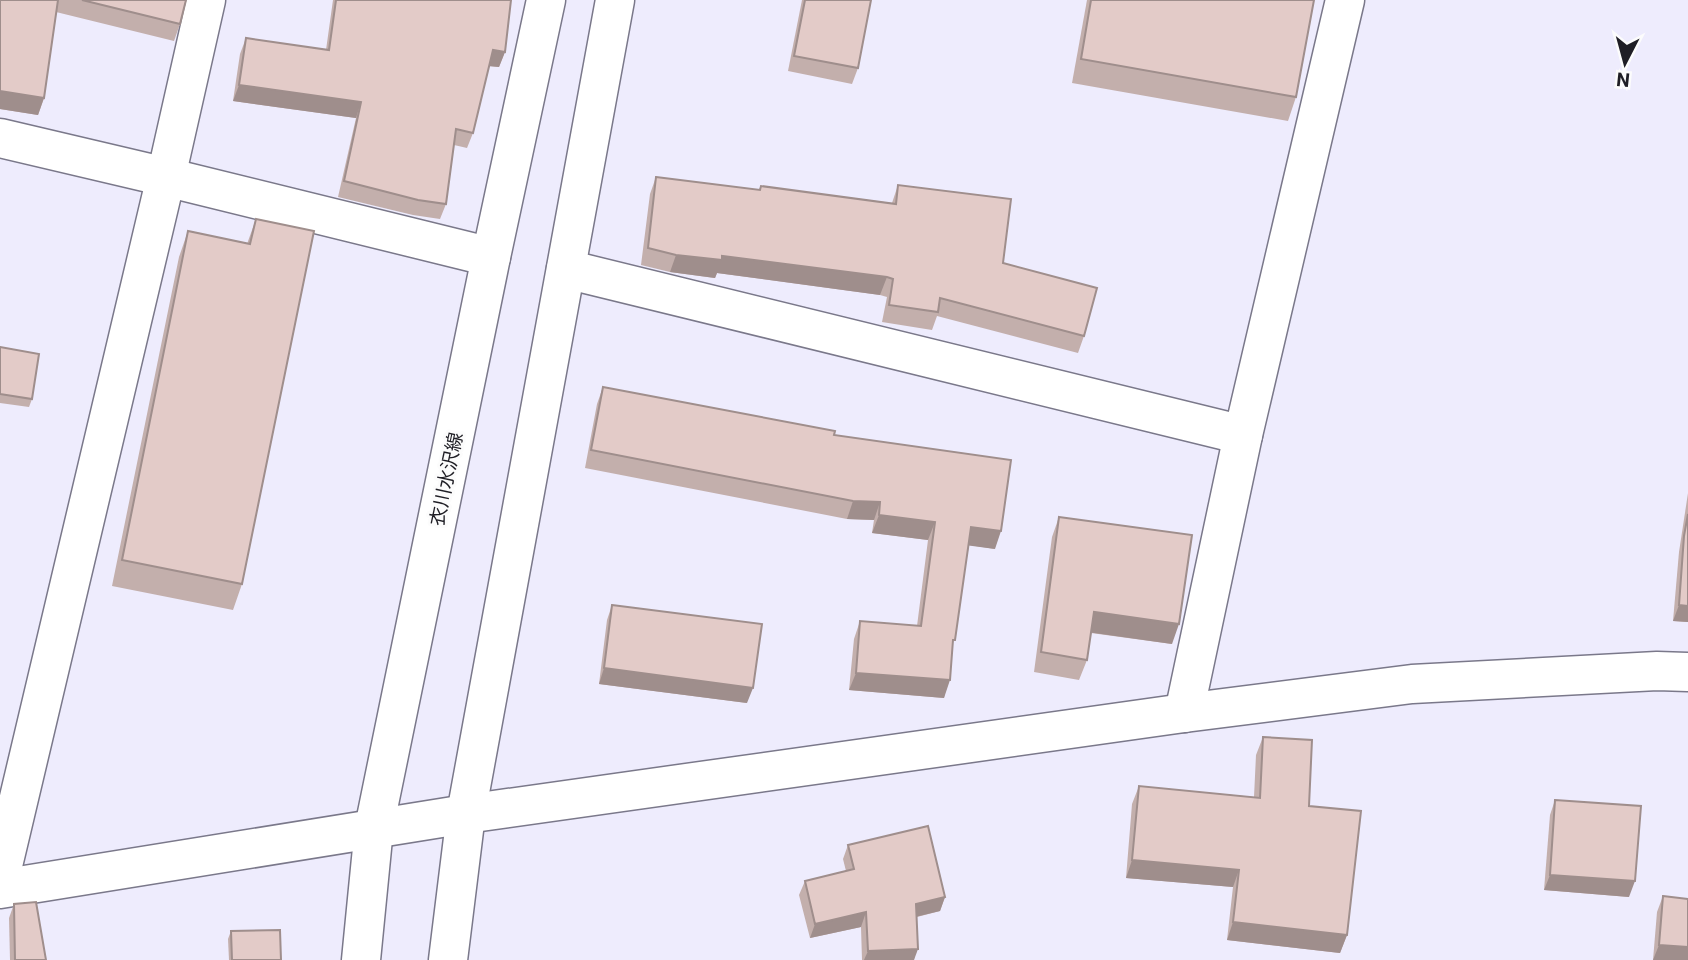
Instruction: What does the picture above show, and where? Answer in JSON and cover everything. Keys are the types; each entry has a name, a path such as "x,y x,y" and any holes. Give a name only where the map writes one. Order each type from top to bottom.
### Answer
{"street":[{"path":"0,878 206,0"},
{"name":"衣川水沢線","path":"361,960 374,828 546,0"},
{"path":"448,960 466,814 615,0"},
{"path":"1184,713 1243,435 1345,0"},
{"path":"0,138 491,257"},
{"path":"566,269 1243,435"},
{"path":"0,889 466,814 1184,713 1412,684 1657,671 1688,672"}],"building":[{"path":"0,0 58,0 44,98 0,91"},
{"path":"82,0 186,0 180,24"},
{"path":"336,0 511,0 505,52 493,50 473,133 456,129 446,204 418,200 344,181 361,102 239,85 246,38 329,50"},
{"path":"805,0 871,0 858,68 794,56"},
{"path":"1091,0 1314,0 1296,97 1081,59"},
{"path":"656,177 760,190 761,186 896,204 898,185 1011,199 1003,263 1097,288 1084,336 940,298 938,312 889,305 893,279 887,277 722,256 722,260 676,255 648,248"},
{"path":"256,219 314,231 242,584 122,560 188,231 250,244"},
{"path":"0,347 39,354 32,399 0,394"},
{"path":"603,387 835,431 834,435 1011,460 1001,531 971,527 953,640 950,680 856,673 860,621 921,626 935,522 879,515 880,502 853,501 591,450"},
{"path":"1688,514 1688,606 1679,605"},
{"path":"1059,517 1192,535 1179,624 1094,612 1087,660 1041,652"},
{"path":"612,605 762,624 753,688 604,668"},
{"path":"1263,737 1312,740 1309,806 1361,811 1347,935 1233,922 1239,870 1132,860 1139,786 1260,798"},
{"path":"1555,800 1641,806 1635,881 1550,875"},
{"path":"928,826 945,897 916,904 918,949 868,951 866,912 815,924 805,881 854,869 848,845"},
{"path":"1663,896 1688,899 1688,947 1659,945"},
{"path":"36,902 46,960 15,960 14,904"},
{"path":"280,930 281,960 232,960 231,931"}]}
